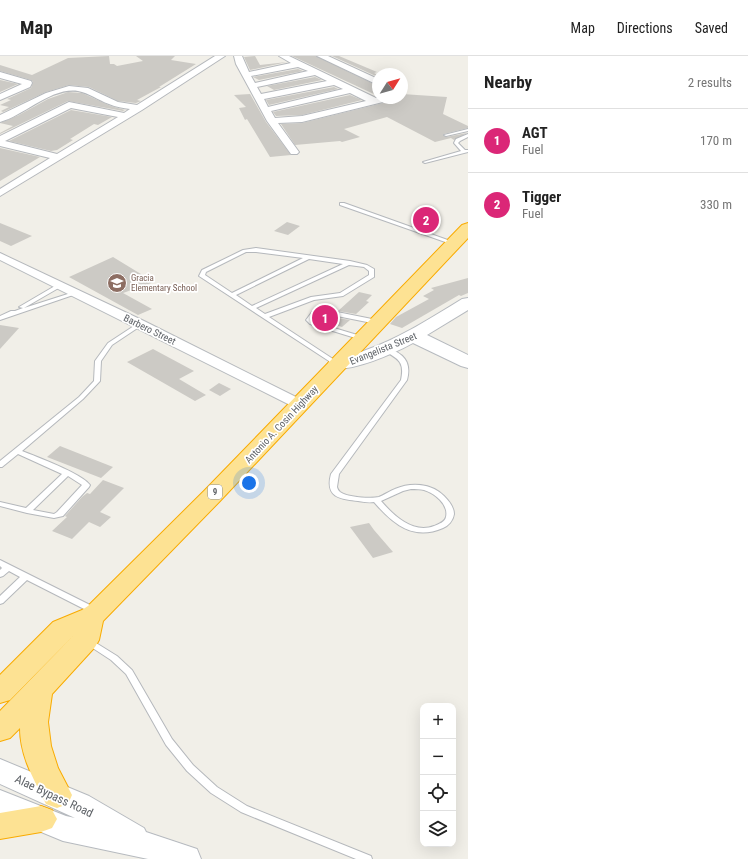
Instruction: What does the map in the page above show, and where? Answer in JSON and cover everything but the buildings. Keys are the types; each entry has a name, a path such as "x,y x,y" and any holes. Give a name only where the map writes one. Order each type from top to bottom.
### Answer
{"highway":[{"name":"Antonio A. Cosin Highway","path":"0,692 20,680 91,623 468,228"},
{"name":"Antonio A. Cosin Highway","path":"0,730 20,680"},
{"path":"0,826 49,807 41,764 35,747 34,723 20,680"}],"street":[{"path":"0,193 221,56"},
{"path":"238,56 246,75 272,122 294,152"},
{"path":"283,56 372,100"},
{"path":"321,56 372,79"},
{"path":"246,75 299,64"},
{"path":"252,86 316,72"},
{"path":"0,75 28,83 27,85 0,97"},
{"path":"259,98 335,82"},
{"path":"0,120 57,91 70,88 76,88 104,97 111,102 139,108"},
{"path":"266,110 351,90"},
{"path":"272,122 302,119 372,102"},
{"path":"0,141 69,105 125,116"},
{"path":"0,141 58,157"},
{"name":"Barbero Street","path":"0,256 299,404"},
{"name":"Evangelista Street","path":"337,364 354,361 414,336 468,303"},
{"path":"414,336 468,362"},
{"name":"Alae Bypass Road","path":"0,771 49,807 63,828 149,846 186,859"},
{"name":"Alae Bypass Road","path":"0,802 49,807"}],"lane":[{"path":"446,135 468,130"},
{"path":"466,152 456,143 458,140 468,135"},
{"path":"425,162 466,152"},
{"path":"342,204 453,243"},
{"path":"264,317 313,298 341,295 372,276 372,270 365,266 350,263 251,250 245,251 204,271 202,276 252,308 264,317 337,364"},
{"path":"232,295 310,258"},
{"path":"252,308 350,263"},
{"path":"0,318 60,285"},
{"path":"9,314 76,293"},
{"path":"362,338 312,323 309,320 314,313 322,311 377,322"},
{"path":"0,464 81,398 97,381 98,361 110,344 140,324"},
{"path":"376,500 388,515 397,522 412,529 420,530 440,527 448,522 450,516 448,506 443,499 436,492 426,488 414,487 401,489 376,500 343,497 336,493 332,484 335,474 404,380 408,369 405,362 384,349"},
{"path":"0,504 50,516 60,514 86,485 84,482 67,473 17,451"},
{"path":"27,511 67,473"},
{"path":"0,574 4,565 26,576 91,623 114,658 129,672 169,742 190,768 214,790 244,809 367,859"},
{"path":"0,601 26,576"}],"place":[{"name":"Tigger","path":"426,220"},
{"name":"Gracia Elementary School","path":"117,283"},
{"name":"AGT","path":"325,318"}]}
